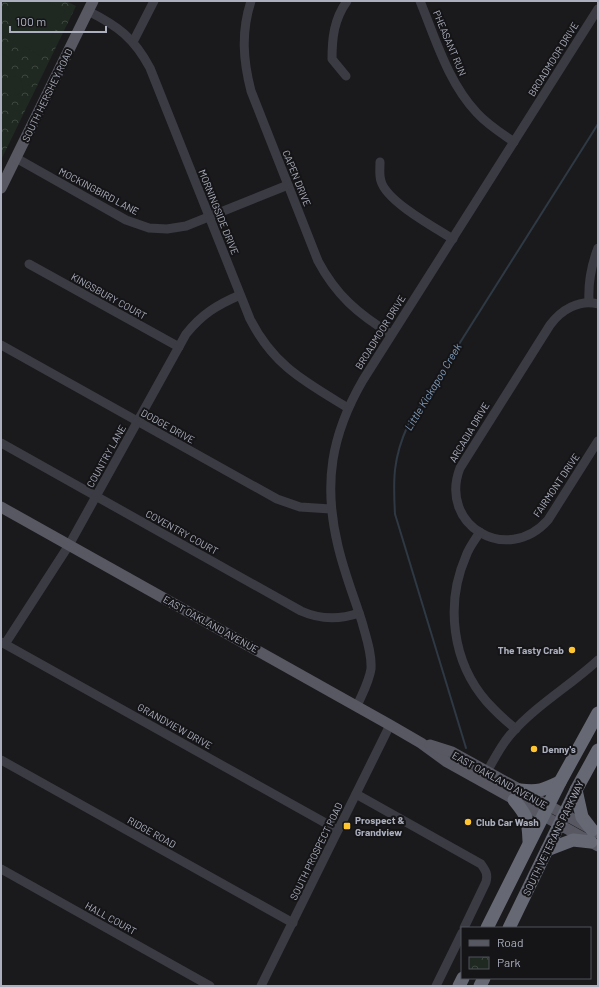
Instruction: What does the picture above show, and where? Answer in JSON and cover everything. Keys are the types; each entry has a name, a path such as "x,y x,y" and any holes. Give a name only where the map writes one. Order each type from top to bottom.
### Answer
{"highway":[{"name":"SOUTH VETERANS PARKWAY","path":"487,927 529,842 598,713"},
{"name":"SOUTH VETERANS PARKWAY","path":"509,927 576,790 598,750"},
{"path":"529,842 526,814 517,795 544,789 560,782"},
{"path":"547,850 573,840 595,838 582,817 576,790"}],"main road":[{"name":"SOUTH HERSHEY ROAD","path":"1,188 90,6"},
{"name":"EAST OAKLAND AVENUE","path":"1,506 422,743 448,762 484,777 595,838"}],"street":[{"path":"133,42 154,1"},
{"name":"CAPEN DRIVE","path":"251,1 245,26 244,42 246,73 251,91 318,260 331,284 341,296 354,309 391,334"},
{"path":"346,76 332,59 332,35 337,20 347,1"},
{"name":"PHEASANT RUN","path":"420,1 446,65 458,88 478,114 494,128 514,142"},
{"name":"MORNINGSIDE DRIVE","path":"90,6 133,42 150,68 240,296 256,331 278,359 299,377 348,408"},
{"name":"BROADMOOR DRIVE","path":"357,706 367,684 371,663 370,651 338,547 331,509 331,477 339,432 348,408 391,334 453,239 598,9"},
{"name":"MOCKINGBIRD LANE","path":"16,158 126,220 140,226 161,229 180,227 194,223 288,184"},
{"path":"380,162 381,182 395,200 411,213 453,239"},
{"name":"ARCADIA DRIVE","path":"480,532 464,518 457,503 455,485 460,468 551,323 565,310 577,305 594,303 590,274 593,260 598,248"},
{"name":"KINGSBURY COURT","path":"29,264 179,347"},
{"name":"COUNTRY LANE","path":"3,643 69,545 179,347 194,324 220,304 240,296"},
{"name":"DODGE DRIVE","path":"1,345 277,499 300,507 331,509"},
{"name":"FAIRMONT DRIVE","path":"480,532 495,539 506,540 524,537 534,532 548,520 595,451 598,441"},
{"name":"COVENTRY COURT","path":"1,444 310,615 330,619 346,617 359,613"},
{"path":"480,532 469,548 459,574 454,609 455,633 460,655 476,688 494,710 516,729"},
{"name":"GRANDVIEW DRIVE","path":"3,643 338,830"},
{"path":"484,777 505,742 516,729 546,701 598,660"},
{"name":"SOUTH PROSPECT ROAD","path":"261,986 390,725"},
{"name":"RIDGE ROAD","path":"1,760 293,923"},
{"path":"356,794 481,864 486,870 488,875 486,882 464,927"},
{"name":"HALL COURT","path":"1,869 210,986"},
{"path":"436,986 461,935"}],"green space":[{"path":"1,1 66,1 76,6 1,160"},
{"path":"9,1 46,1 65,10 42,57 26,47 14,35 9,21"},
{"path":"1,53 10,58 1,74"},
{"path":"13,76 20,79 23,86 20,93 13,96 6,93 3,86 6,79"}],"waterway":[{"name":"Little Kickapoo Creek","path":"466,748 395,514 394,479 399,448 408,425 598,124"}],"place":[{"name":"The Tasty Crab","path":"572,650"},
{"name":"Denny's","path":"534,749"},
{"name":"Club Car Wash","path":"468,822"},
{"name":"Prospect & Grandview","path":"347,826"}]}
